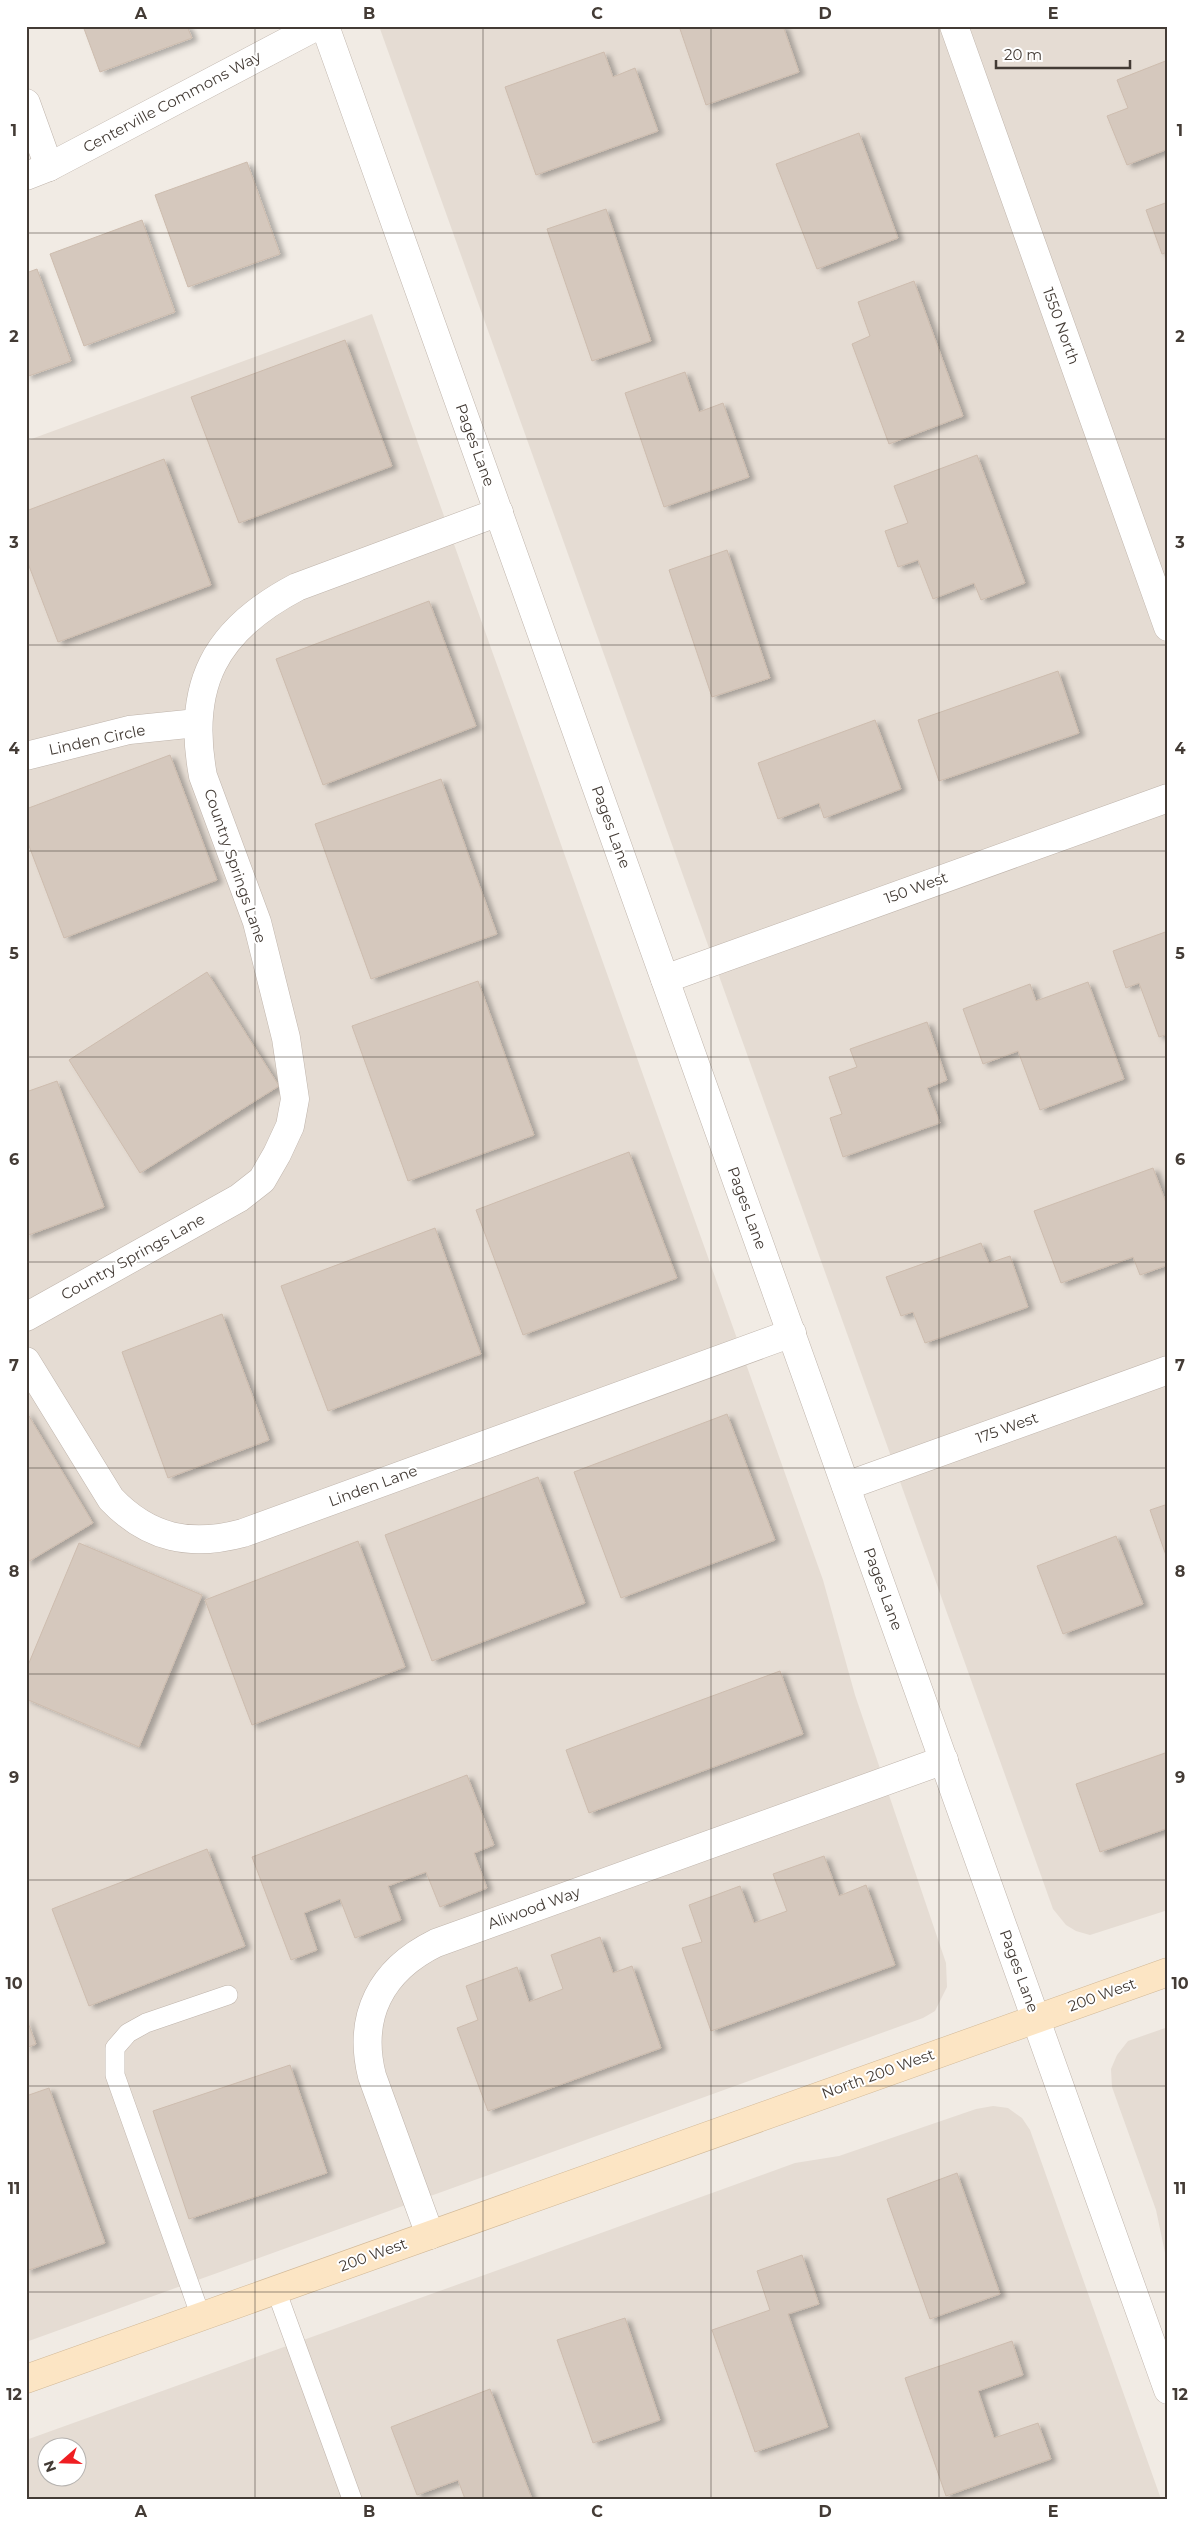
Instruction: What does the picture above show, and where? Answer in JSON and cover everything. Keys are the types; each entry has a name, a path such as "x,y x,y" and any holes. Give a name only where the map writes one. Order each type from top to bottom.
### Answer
{"main road":[{"name":"200 West","path":"1036,2019 1168,1972"},
{"name":"North 200 West","path":"720,2130 1036,2019"},
{"name":"200 West","path":"26,2380 720,2130"}],"street":[{"name":"Centerville Commons Way","path":"38,172 317,26"},
{"name":"Pages Lane","path":"325,26 1168,2390"},
{"name":"1550 North","path":"954,26 1168,627"},
{"path":"26,102 38,172"},
{"name":"Country Springs Lane","path":"26,1317 239,1198 262,1180 290,1126 295,1100 286,1038 257,922 203,776 197,723 201,695 210,667 225,642 246,620 271,601 297,587 499,512"},
{"name":"Linden Circle","path":"26,756 129,730 197,723"},
{"name":"150 West","path":"665,979 1168,798"},
{"name":"Linden Lane","path":"26,1361 111,1499 128,1517 171,1536 195,1540 220,1539 244,1533 792,1333"},
{"name":"175 West","path":"846,1486 1168,1370"},
{"name":"Aliwood Way","path":"430,2235 372,2076 367,2056 367,2036 370,2017 377,1998 387,1980 401,1965 418,1952 436,1944 944,1760"}],"lane":[{"path":"201,2317 115,2075 115,2048 128,2034 146,2023 228,1995"},
{"path":"276,2290 352,2499"}],"shaded area":[{"path":"379,26 1168,26 1168,1910 1090,1935 1076,1931 1066,1925 1053,1909"},
{"path":"372,314 823,1580 855,1695 946,1963 947,1987 935,2011 923,2018 26,2342 26,441"},
{"path":"1168,2027 1168,2267 1156,2210 1112,2087 1111,2069 1117,2055 1128,2041"},
{"path":"993,2106 1008,2108 1022,2118 1030,2130 1161,2499 26,2499 26,2440 795,2163 839,2156 976,2109"}],"building":[{"path":"83,26 187,26 192,38 100,72"},
{"path":"679,26 783,26 799,72 706,105"},
{"path":"604,52 613,77 635,68 658,131 536,175 505,87"},
{"path":"1168,60 1168,149 1127,165 1107,116 1128,108 1117,80"},
{"path":"859,133 898,238 817,269 776,164"},
{"path":"247,162 280,254 188,287 155,195"},
{"path":"1168,202 1168,252 1162,254 1146,210"},
{"path":"606,209 651,341 592,361 547,229"},
{"path":"142,220 175,312 84,346 50,254"},
{"path":"37,269 71,361 26,377 26,273"},
{"path":"914,281 963,416 889,444 852,344 870,336 858,302"},
{"path":"345,340 392,466 239,523 191,397"},
{"path":"685,372 699,412 723,403 749,477 664,507 625,393"},
{"path":"977,455 1025,583 981,600 974,583 933,599 918,560 898,567 885,531 908,523 894,486"},
{"path":"164,459 211,585 58,642 26,558 26,511"},
{"path":"727,550 770,678 712,697 669,570"},
{"path":"429,601 476,726 323,785 276,659"},
{"path":"1058,671 1079,733 939,781 918,720"},
{"path":"875,720 901,789 824,818 819,803 778,819 758,763"},
{"path":"170,755 217,880 64,938 26,838 26,809"},
{"path":"441,779 497,934 371,979 315,824"},
{"path":"1168,931 1168,1034 1159,1037 1139,983 1126,988 1113,951"},
{"path":"207,972 279,1086 140,1173 69,1060"},
{"path":"478,981 534,1135 408,1181 352,1026"},
{"path":"1088,982 1124,1079 1040,1110 1018,1051 983,1064 963,1009 1030,984 1036,1001"},
{"path":"927,1022 947,1080 927,1088 940,1123 843,1157 830,1118 842,1114 829,1077 857,1067 850,1049"},
{"path":"57,1081 104,1207 26,1236 26,1092"},
{"path":"629,1152 677,1278 523,1335 476,1210"},
{"path":"1153,1168 1168,1208 1168,1265 1140,1275 1133,1257 1061,1283 1034,1211"},
{"path":"435,1228 481,1354 328,1411 281,1286"},
{"path":"981,1243 989,1263 1010,1256 1028,1307 925,1343 913,1312 901,1316 886,1277"},
{"path":"222,1314 269,1440 168,1478 122,1352"},
{"path":"26,1411 93,1523 26,1563"},
{"path":"727,1414 775,1540 621,1598 574,1472"},
{"path":"538,1477 585,1603 432,1661 385,1535"},
{"path":"1168,1504 1168,1561 1150,1510"},
{"path":"1116,1536 1143,1604 1063,1634 1037,1566"},
{"path":"358,1541 405,1667 252,1725 205,1600"},
{"path":"79,1543 202,1595 139,1747 26,1699 26,1670"},
{"path":"780,1671 803,1734 589,1813 566,1750"},
{"path":"1168,1752 1168,1828 1100,1852 1076,1784"},
{"path":"467,1775 494,1845 474,1853 487,1888 440,1907 426,1872 388,1886 401,1920 355,1938 340,1899 304,1913 317,1950 291,1960 252,1857"},
{"path":"207,1849 245,1946 89,2006 52,1909"},
{"path":"824,1856 839,1896 866,1885 895,1965 711,2031 682,1948 702,1942 689,1905 740,1886 754,1923 787,1911 773,1874"},
{"path":"600,1937 613,1973 632,1966 661,2048 488,2111 457,2028 478,2020 466,1986 517,1967 529,2002 563,1989 551,1955"},
{"path":"26,2017 36,2044 26,2048"},
{"path":"290,2065 327,2173 189,2219 153,2111"},
{"path":"49,2088 105,2243 26,2271 26,2096"},
{"path":"957,2173 1000,2294 930,2319 887,2199"},
{"path":"802,2255 819,2304 788,2314 828,2427 755,2452 712,2330 770,2310 757,2271"},
{"path":"625,2318 660,2420 593,2443 557,2340"},
{"path":"1012,2341 1023,2375 978,2391 994,2438 1038,2423 1051,2459 946,2496 905,2378"},
{"path":"490,2389 532,2499 465,2499 458,2480 417,2495 391,2427"}]}
